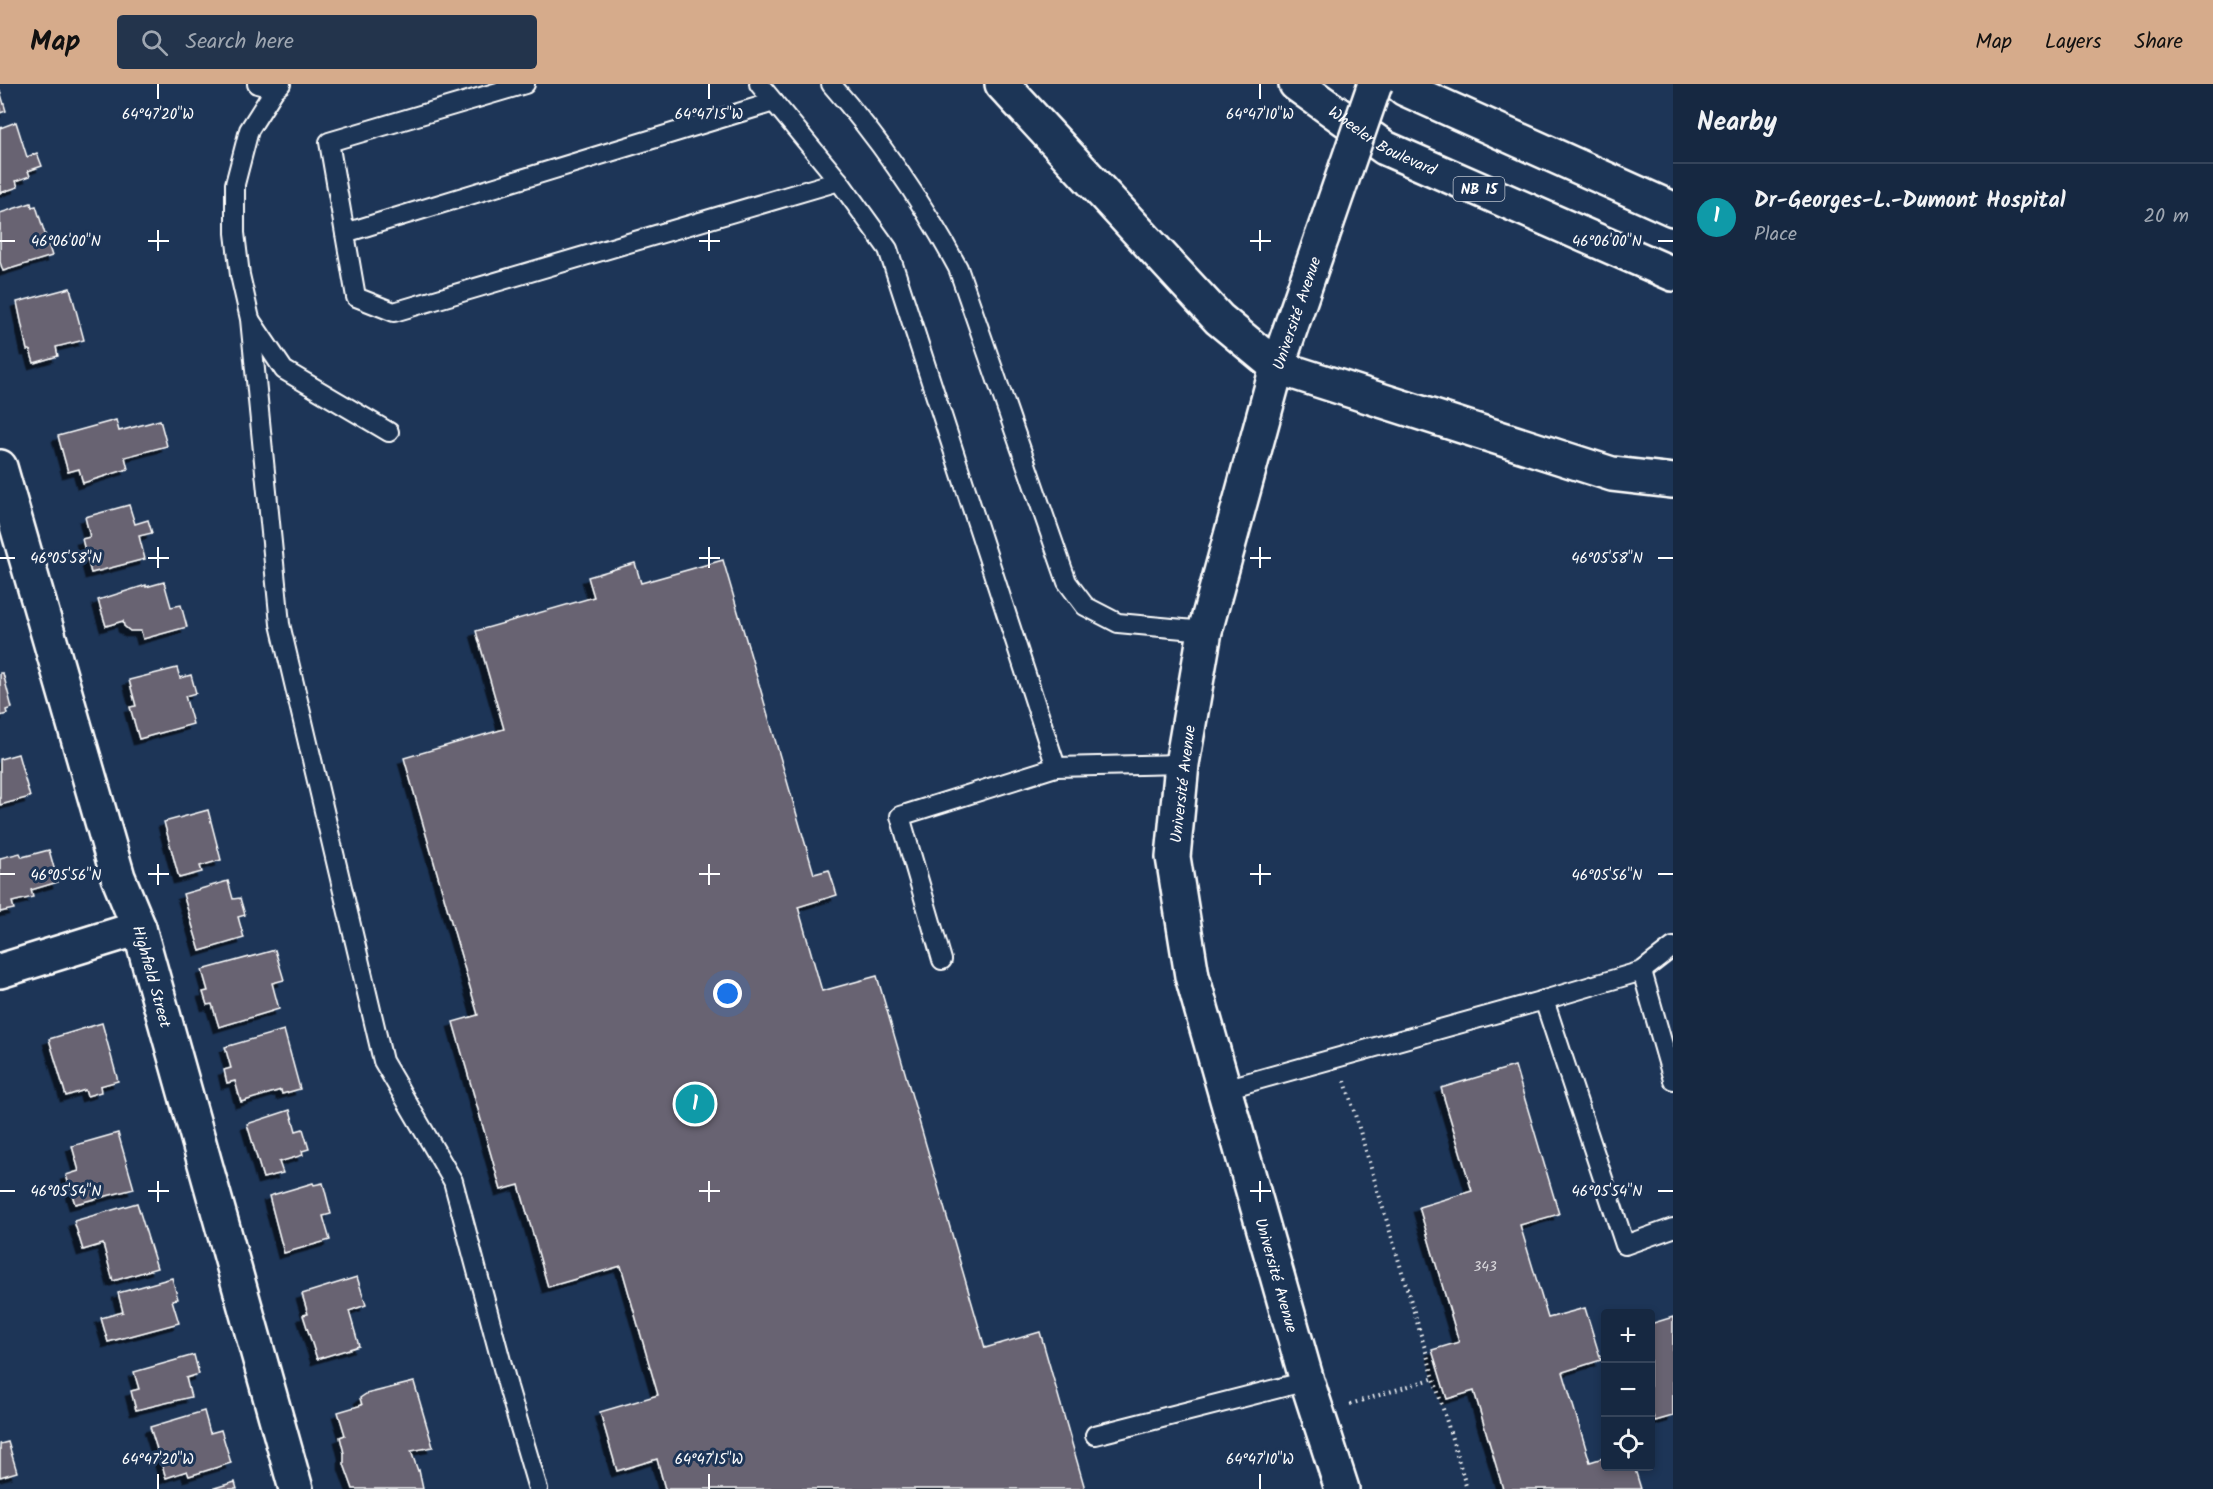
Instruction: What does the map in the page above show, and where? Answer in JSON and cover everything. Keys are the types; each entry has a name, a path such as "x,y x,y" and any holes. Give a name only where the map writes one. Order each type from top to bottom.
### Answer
{"main road":[{"path":"1002,84 1219,319 1276,368 1612,474 1673,481"},
{"name":"Wheeler Boulevard","path":"1296,84 1385,148 1673,274"},
{"name":"Université Avenue","path":"1342,1489 1307,1381 1192,976 1173,857 1182,764 1205,631 1276,368 1375,84"},
{"path":"1399,84 1405,89 1673,209"},
{"name":"Highfield Street","path":"0,467 118,877 139,928 296,1489"},
{"path":"0,971 139,928"}],"lane":[{"path":"257,84 278,87 249,130 235,184 235,233 240,274 250,319 280,624 383,1061 453,1180 508,1387 538,1489"},
{"path":"525,84 328,142 356,297 394,312 839,181"},
{"path":"759,84 839,181 888,249 1056,767"},
{"path":"831,84 853,110 933,222 958,268 1067,582 1084,606 1118,623 1205,631"},
{"path":"345,233 774,102"},
{"path":"250,319 284,370 389,432"},
{"path":"942,960 900,816 1056,767 1182,764"},
{"path":"1225,1089 1642,971 1673,947"},
{"path":"1642,971 1673,1080"},
{"path":"1544,1000 1625,1245 1673,1228"},
{"path":"1095,1435 1307,1381"}],"path":[{"path":"1350,1097 1467,1489"},
{"path":"1318,1413 1435,1378"}],"building":[{"path":"0,91 6,111 0,113"},
{"path":"16,122 27,157 37,153 42,166 28,171 30,176 16,181 18,187 0,193 0,128"},
{"path":"31,203 32,207 36,206 52,256 3,271 0,262 0,213"},
{"path":"70,288 84,340 56,347 58,356 34,363 30,350 27,350 17,302"},
{"path":"116,420 119,431 160,420 167,446 125,457 128,469 83,483 79,469 68,472 58,436"},
{"path":"129,505 135,524 148,520 152,533 139,536 145,559 91,573 82,539 90,537 85,517"},
{"path":"723,560 814,874 829,870 837,895 798,907 822,991 877,976 985,1348 1040,1332 1085,1489 665,1489 657,1459 617,1471 600,1412 658,1395 621,1266 548,1287 519,1185 501,1190 453,1022 478,1015 404,758 504,729 476,631 594,597 588,577 635,563 641,583"},
{"path":"164,582 171,607 181,605 187,627 143,639 141,631 130,631 124,626 123,621 106,626 98,600 146,585 146,587"},
{"path":"177,668 180,678 191,675 196,693 185,696 193,724 139,739 130,707 136,706 129,680"},
{"path":"0,673 3,673 12,708 6,710 7,714 0,716"},
{"path":"18,754 30,797 0,805 0,759"},
{"path":"208,810 221,860 200,866 202,872 179,878 164,822"},
{"path":"49,850 58,882 31,890 33,897 12,902 14,909 0,912 0,858 20,853 22,857"},
{"path":"228,881 233,899 240,898 245,915 238,917 244,938 200,951 183,894"},
{"path":"275,950 284,980 272,983 279,1009 219,1027 212,1004 207,1005 203,992 208,991 202,970"},
{"path":"102,1023 118,1081 100,1086 101,1092 87,1096 85,1090 66,1096 49,1039"},
{"path":"284,1030 300,1089 282,1094 281,1090 241,1102 235,1081 227,1083 224,1070 231,1068 225,1047"},
{"path":"1515,1066 1559,1214 1520,1225 1548,1318 1585,1308 1601,1360 1563,1372 1590,1462 1601,1459 1601,1471 1636,1471 1641,1489 1503,1489 1474,1391 1447,1399 1432,1350 1459,1342 1419,1207 1472,1191 1441,1088"},
{"path":"290,1110 296,1131 303,1129 309,1149 302,1151 303,1155 279,1162 283,1173 263,1178 247,1124"},
{"path":"118,1133 134,1189 75,1204 66,1175 79,1171 72,1146"},
{"path":"313,1183 314,1185 323,1183 331,1214 323,1216 330,1240 284,1253 269,1196"},
{"path":"137,1203 157,1268 113,1281 103,1244 83,1250 74,1221"},
{"path":"357,1277 366,1305 349,1311 359,1346 317,1359 303,1315 308,1314 302,1294"},
{"path":"172,1278 178,1299 172,1300 179,1323 108,1342 101,1318 123,1312 118,1293"},
{"path":"1673,1317 1673,1416 1655,1421 1655,1363 1655,1322"},
{"path":"194,1355 199,1374 186,1378 191,1397 136,1410 131,1391 139,1389 134,1372"},
{"path":"414,1382 433,1447 411,1451 419,1470 423,1489 353,1489 344,1464 340,1437 345,1435 338,1412 362,1405 360,1398 366,1394"},
{"path":"204,1411 210,1433 221,1430 231,1463 189,1476 187,1471 166,1478 150,1427"},
{"path":"8,1442 17,1472 0,1477 0,1444"},
{"path":"235,1482 237,1489 211,1489"}],"place":[{"name":"Dr-Georges-L.-Dumont Hospital","path":"695,1104"}]}
